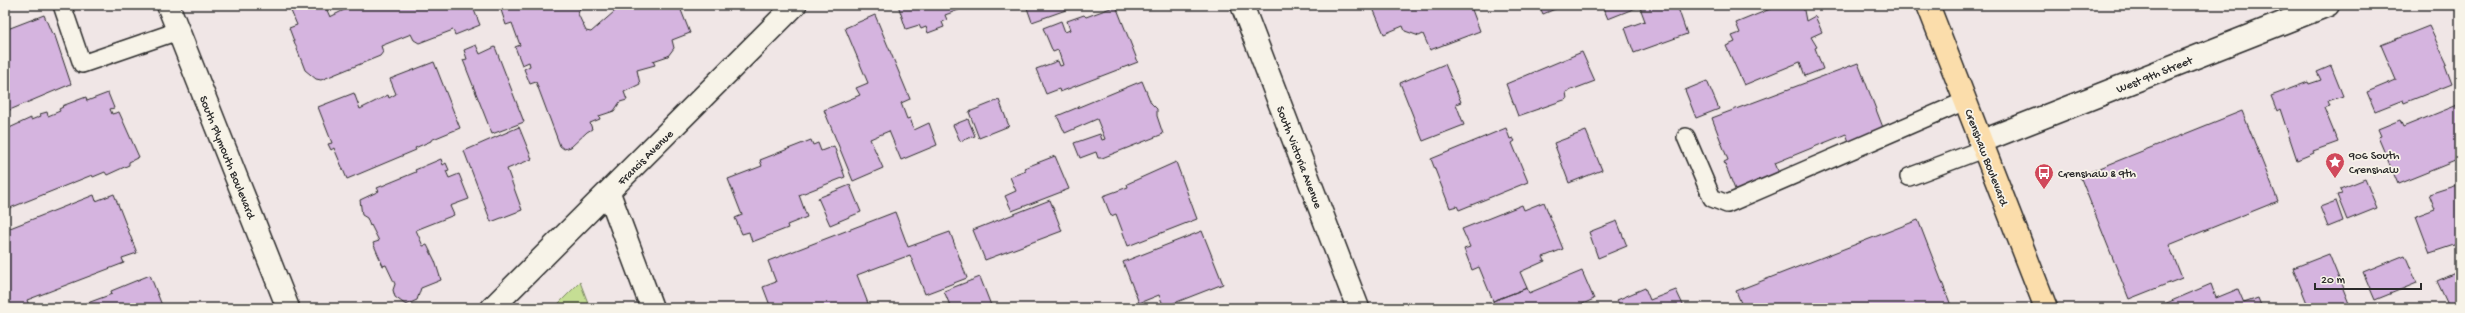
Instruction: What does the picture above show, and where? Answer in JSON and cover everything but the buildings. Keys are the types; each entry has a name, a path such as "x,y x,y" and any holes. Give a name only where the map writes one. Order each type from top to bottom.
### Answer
{"main road":[{"name":"Crenshaw Boulevard","path":"1928,5 1981,145 2046,308"}],"street":[{"name":"South Plymouth Boulevard","path":"168,5 288,308"},
{"name":"South Victoria Avenue","path":"1242,5 1358,308"},
{"name":"West 9th Street","path":"1981,145 2328,5"},
{"name":"Francis Avenue","path":"492,308 609,193 791,7"},
{"path":"609,193 652,308"}],"lane":[{"path":"62,5 82,64 178,31"},
{"path":"1686,137 1712,198 1727,204 1965,101"},
{"path":"1909,177 1981,145"}],"green space":[{"path":"580,282 590,308 554,308"}],"place":[{"name":"906 South Crenshaw","path":"2335,179"},
{"name":"Crenshaw & 9th","path":"2044,190"}]}
